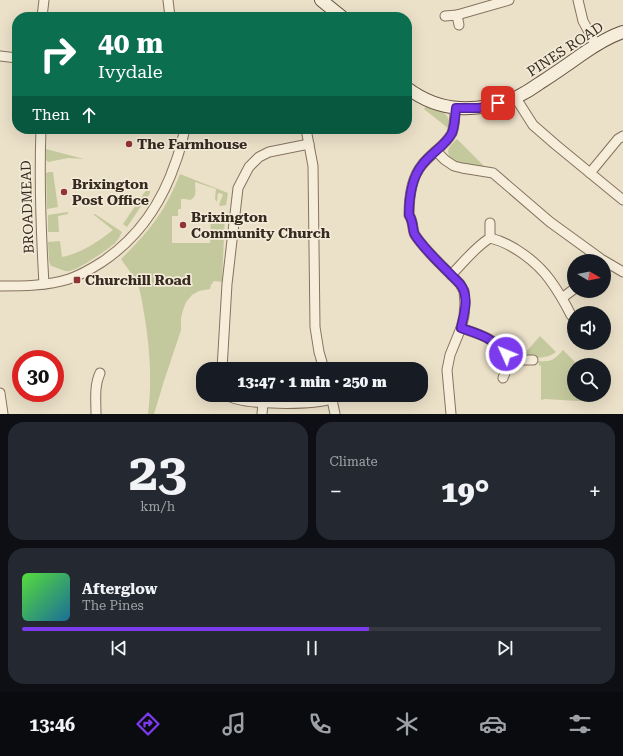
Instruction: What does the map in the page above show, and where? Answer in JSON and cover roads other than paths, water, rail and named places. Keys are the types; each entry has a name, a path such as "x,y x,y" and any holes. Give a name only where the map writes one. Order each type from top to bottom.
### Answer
{"street":[{"path":"43,12 44,0"},
{"path":"168,0 169,12"},
{"path":"321,0 336,12"},
{"path":"445,16 509,0"},
{"path":"578,0 583,21 596,45"},
{"path":"457,14 459,25"},
{"name":"PINES ROAD","path":"412,92 442,106 456,108 479,108 506,101 516,98 596,45 616,34 623,32"},
{"path":"0,56 12,57"},
{"path":"516,98 533,125 623,200"},
{"path":"451,414 447,370 450,355 461,328 465,303 464,291 421,243 414,233 412,219 409,215 410,194 414,178 422,165 445,142 452,132 455,122 456,108"},
{"name":"BROADMEAD","path":"40,134 39,167 44,284"},
{"path":"0,286 27,286 69,279 83,274 122,247 140,229 166,187 176,161 184,134"},
{"path":"307,134 313,166 315,327 322,362"},
{"path":"590,173 618,139 623,136"},
{"path":"222,362 227,284 238,188 248,167 259,157 268,152 309,144"},
{"path":"436,151 454,166 493,173 550,222 601,259 621,271 623,279"},
{"path":"490,223 490,238"},
{"path":"451,275 479,246 490,238"},
{"path":"490,238 508,244 522,253 538,267 549,279 567,307"},
{"path":"562,298 567,294"},
{"path":"461,328 489,338 500,347 510,360"},
{"path":"510,360 533,360"},
{"path":"503,378 510,360"},
{"path":"96,414 96,386 100,373"},
{"path":"0,393 3,414"},
{"path":"257,402 319,402"},
{"path":"332,402 335,414"},
{"path":"262,414 263,403"}],"place":[{"name":"The Farmhouse","path":"129,144"},
{"name":"Brixington Post Office","path":"64,192"},
{"name":"Brixington Community Church","path":"183,225"},
{"name":"Churchill Road","path":"77,280"}]}
